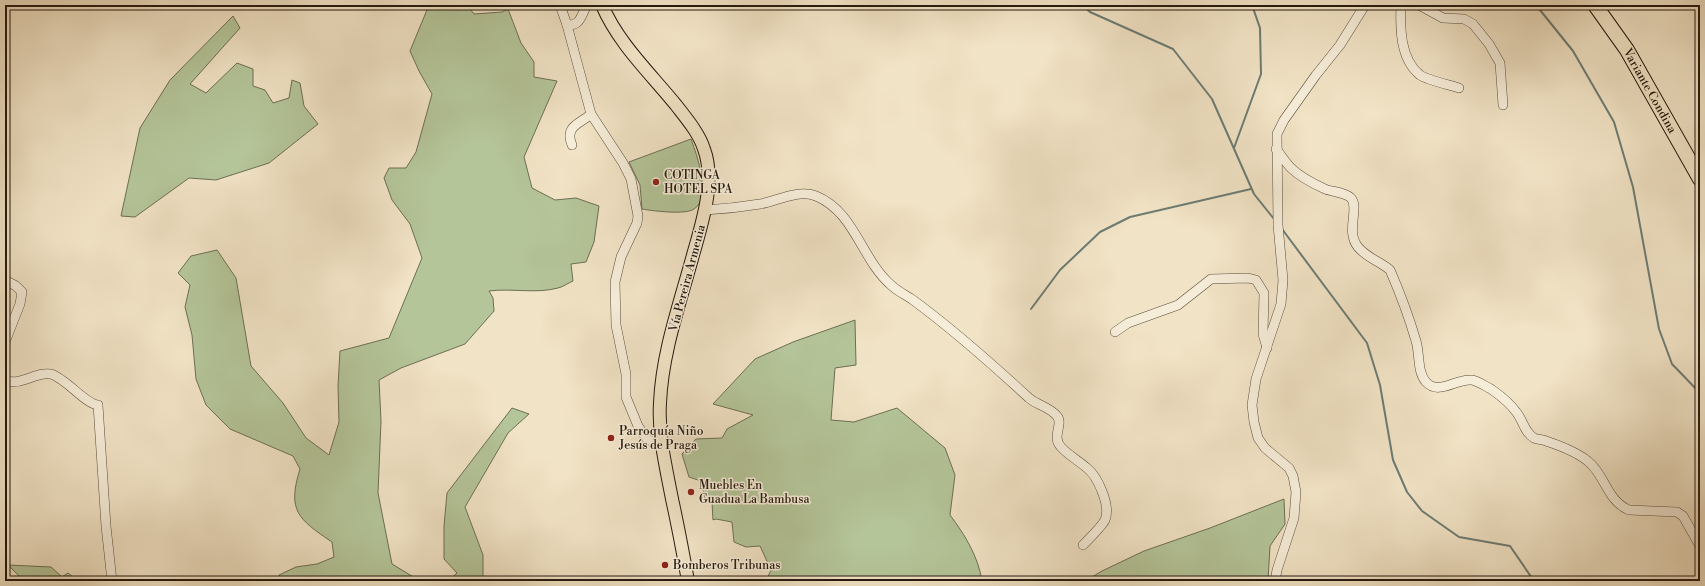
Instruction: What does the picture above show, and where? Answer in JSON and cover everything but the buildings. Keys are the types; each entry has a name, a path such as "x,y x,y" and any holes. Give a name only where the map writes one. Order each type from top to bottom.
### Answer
{"highway":[{"name":"Variante Condina","path":"1595,5 1627,50 1700,179"}],"main road":[{"name":"Vía Pereira Armenia","path":"602,5 609,20 621,38 683,114 701,141 708,168 705,210 664,366 660,404 662,446 688,581"}],"street":[{"path":"560,5 567,25 591,114 623,163 631,179 638,216 637,223 621,257 615,282 616,325 626,374 626,397 638,426 647,439 662,446"},
{"path":"567,25 576,24 579,22 587,5"},
{"path":"1276,581 1277,570 1294,518 1296,492 1293,476 1289,468 1265,448 1258,438 1252,405 1256,379 1281,304 1283,280 1278,225 1277,134 1284,120 1316,75 1340,45 1365,5"},
{"path":"1401,5 1400,27 1407,61 1421,75 1459,88"},
{"path":"1419,5 1443,18 1464,19 1473,24 1489,44 1500,63 1503,105"},
{"path":"572,145 569,138 572,129 591,114"},
{"path":"1276,149 1291,168 1315,184 1349,196 1354,201 1351,229 1354,238 1358,247 1373,259 1383,263 1390,270 1416,343 1422,376 1427,382 1438,388 1472,380 1491,389 1507,400 1518,415 1527,432 1533,437 1581,456 1591,464 1599,473 1615,502 1629,510 1677,512 1683,516 1700,546"},
{"path":"705,210 761,204 799,194 814,196 834,207 845,217 882,276 891,286 913,300 1001,372 1031,400 1058,417 1059,423 1056,437 1060,446 1089,469 1100,486 1106,502 1105,520 1083,545"},
{"path":"1115,332 1128,324 1178,305 1211,279 1248,278 1256,280 1264,293 1263,334 1267,348"},
{"path":"5,280 16,286 22,292 20,304 5,342"},
{"path":"5,380 13,382 45,374 51,374 70,386 92,404 98,405 106,526 112,581"}],"green space":[{"path":"429,5 467,5 474,14 502,12 508,9 521,43 534,62 534,77 557,81 524,157 532,188 555,200 576,198 599,206 594,242 586,262 571,264 573,281 550,290 489,291 493,298 494,311 465,344 401,368 379,380 381,421 378,493 392,564 420,581 282,581 279,575 296,567 317,564 334,557 332,542 311,527 298,513 295,504 295,495 296,483 300,469 293,456 230,429 206,405 196,379 192,335 185,307 190,285 178,273 191,256 217,250 236,278 251,366 283,403 306,438 329,455 339,422 338,386 340,351 389,338 422,258 410,224 392,200 384,178 389,168 406,168 416,152 432,94 410,51"},
{"path":"233,16 240,28 190,84 206,93 237,63 253,69 253,86 265,90 273,103 289,98 292,80 300,83 304,106 318,124 269,163 216,180 189,178 135,217 121,216 140,128 170,80"},
{"path":"691,139 702,176 702,196 699,203 694,209 684,212 642,209 640,185 629,162"},
{"path":"855,320 856,365 835,368 831,420 854,422 897,408 945,448 955,475 950,515 961,530 974,554 982,581 766,581 771,570 760,546 746,547 734,542 732,522 716,519 713,520 712,502 706,502 701,481 689,477 682,454 696,439 722,438 727,429 753,415 713,404 755,359 793,342"},
{"path":"512,408 529,414 508,433 465,507 483,555 483,581 448,581 457,573 444,559 444,526 447,493"},
{"path":"1284,499 1285,524 1270,546 1268,581 1085,581 1102,571 1144,551 1210,528"},
{"path":"8,565 51,567 62,577 68,573 78,581 24,581"}],"waterway":[{"path":"1082,5 1090,12 1173,49 1212,99 1254,194 1274,219"},
{"path":"1234,148 1261,74 1260,28 1252,5"},
{"path":"1536,5 1573,51 1614,122 1633,187 1659,329 1672,364 1700,393"},
{"path":"1031,309 1060,270 1100,232 1130,217 1251,189"},
{"path":"1282,229 1367,343 1380,385 1393,460 1407,492 1422,511 1459,537 1510,546 1534,581"}],"place":[{"name":"COTINGA HOTEL SPA","path":"656,182"},
{"name":"Parroquía Niño Jesús de Praga","path":"611,438"},
{"name":"Muebles En Guadua La Bambusa","path":"691,492"},
{"name":"Bomberos Tribunas","path":"665,565"}]}
